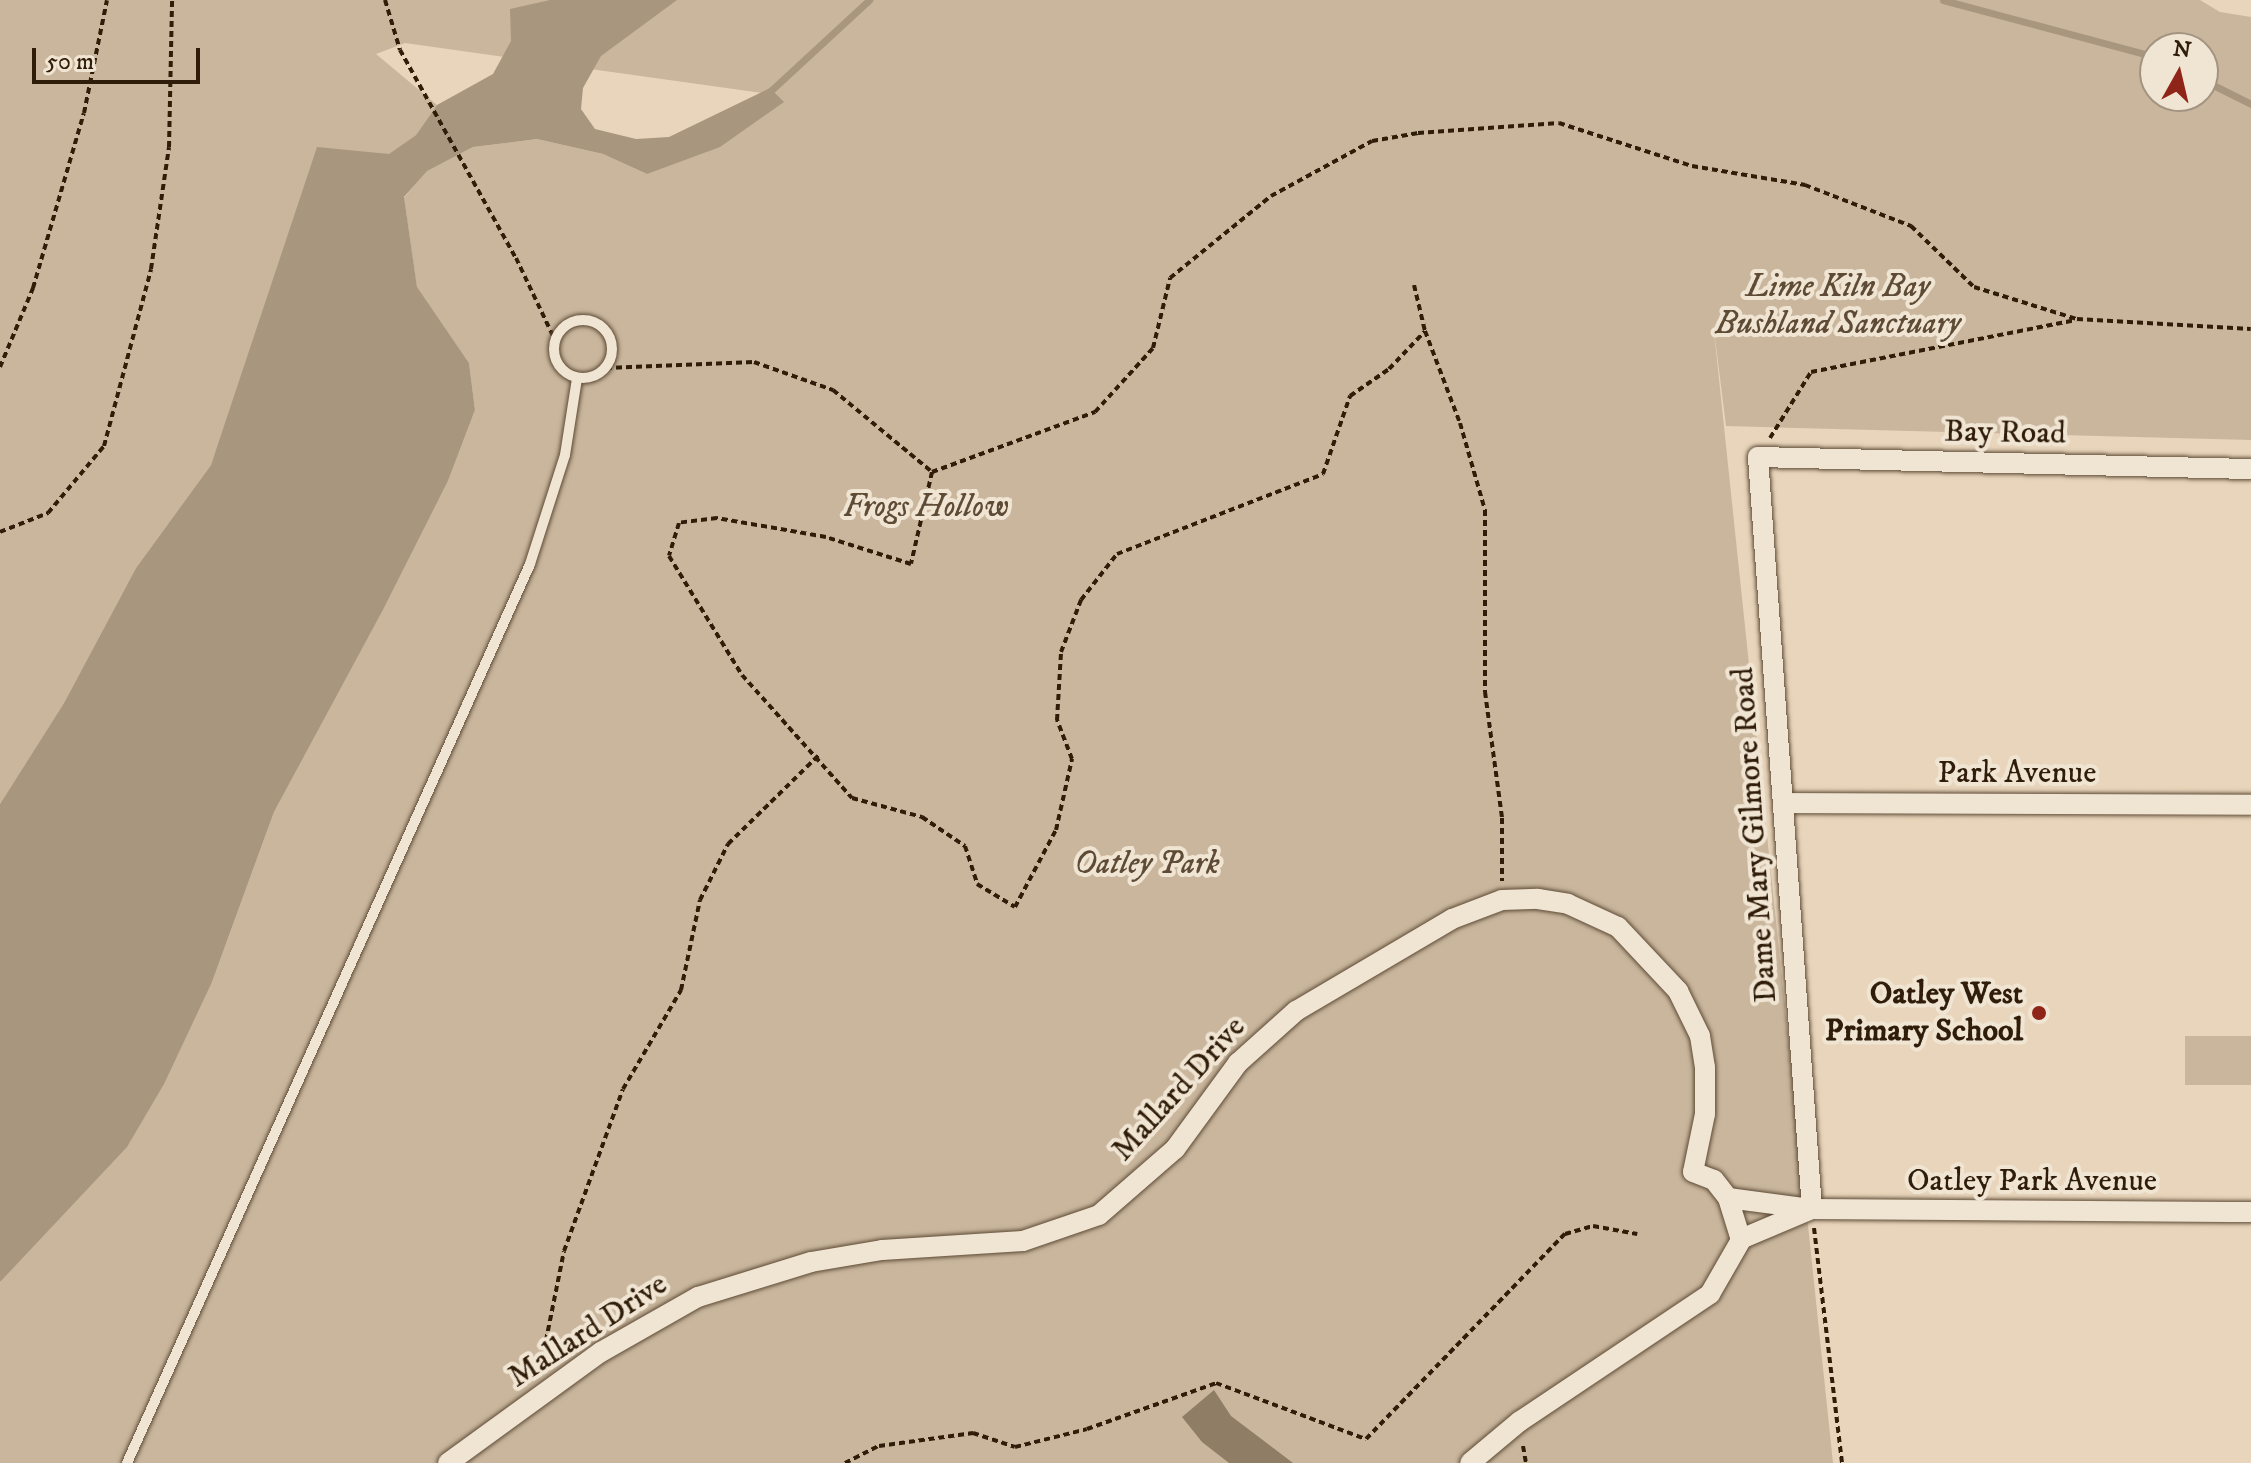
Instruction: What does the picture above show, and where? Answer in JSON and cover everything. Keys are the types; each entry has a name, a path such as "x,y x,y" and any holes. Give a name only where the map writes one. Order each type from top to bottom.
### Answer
{"street":[{"name":"Bay Road","path":"1758,457 2251,469"},
{"name":"Dame Mary Gilmore Road","path":"1758,457 1812,1209"},
{"name":"Park Avenue","path":"1783,803 2251,805"},
{"name":"Mallard Drive","path":"448,1463 644,1324 726,1287 852,1254 1023,1241 1099,1215 1175,1149 1238,1063 1287,1018 1341,980 1452,919 1502,900 1538,899 1596,914 1642,947 1678,991 1700,1036 1705,1067 1705,1114 1693,1172 1714,1180 1728,1198"},
{"path":"1741,1239 1728,1198 1812,1209"},
{"path":"1470,1463 1520,1421 1669,1326 1710,1294 1741,1239 1812,1209"},
{"name":"Oatley Park Avenue","path":"1812,1209 2251,1212"}],"lane":[{"path":"575,321 602,326 613,351 606,368 593,377 577,378 557,364 555,340 575,321"},
{"path":"127,1463 530,564 565,455 577,378"}],"path":[{"path":"0,367 33,288 84,113 107,0"},
{"path":"0,532 48,513 104,446 151,269 169,147 172,0"},
{"path":"385,0 400,50 480,201 516,258 555,340"},
{"path":"932,472 1095,412 1153,348 1170,278 1271,196 1372,141 1418,133 1559,123 1692,166 1805,185 1911,226 1974,287 2077,319 2251,329"},
{"path":"1414,285 1425,331 1460,423 1485,510 1485,692 1502,818 1502,900"},
{"path":"1758,457 1811,372 2077,319"},
{"path":"932,472 911,564 826,537 717,518 679,523 669,556 701,613 742,675 819,755 852,798 922,817 965,846 977,884 1015,907 1056,830 1072,759 1057,720 1060,666 1081,600 1117,554 1323,474 1350,396 1389,369 1425,331"},
{"path":"606,368 754,362 833,390 932,472"},
{"path":"534,1400 564,1251 623,1089 681,990 700,900 728,844 819,755"},
{"path":"1812,1209 1842,1463"},
{"path":"845,1463 879,1446 973,1433 1015,1447 1087,1429 1216,1383 1366,1439 1565,1234 1593,1226 1637,1234"}],"green space":[{"name":"Oatley Park","path":"0,0 2200,0 2220,12 2251,17 2251,440 1726,426 1713,322 1833,1463 0,1463 0,1282 212,982 274,812 383,610 448,481 475,410 469,363 417,288 404,198 426,171 473,147 537,139 603,154 647,174 769,94 405,43 376,54 437,105 416,135 388,155 265,316 211,465 136,568 64,703 0,804"},
{"path":"2185,1036 2251,1036 2251,1085 2185,1085"}],"shaded area":[{"path":"550,0 677,0 601,56 583,88 581,109 595,129 636,139 669,137 770,88 784,102 720,147 647,174 603,154 537,139 473,147 427,171 404,197 417,287 469,363 475,410 448,481 383,610 274,812 212,982 164,1084 127,1147 0,1282 0,804 64,703 136,568 211,465 317,147 389,154 416,135 437,105 493,74 511,41 510,9"}],"building":[{"path":"1214,1390 1231,1416 1293,1463 1229,1463 1202,1442 1182,1417"}],"waterway":[{"path":"765,96 869,0"},
{"path":"1943,0 2139,53"},
{"path":"2219,88 2251,104"}],"place":[{"name":"Oatley West Primary School","path":"2039,1013"}],"park label":[{"name":"Lime Kiln Bay Bushland Sanctuary","path":"1838,306"},
{"name":"Frogs Hollow","path":"926,507"}]}
